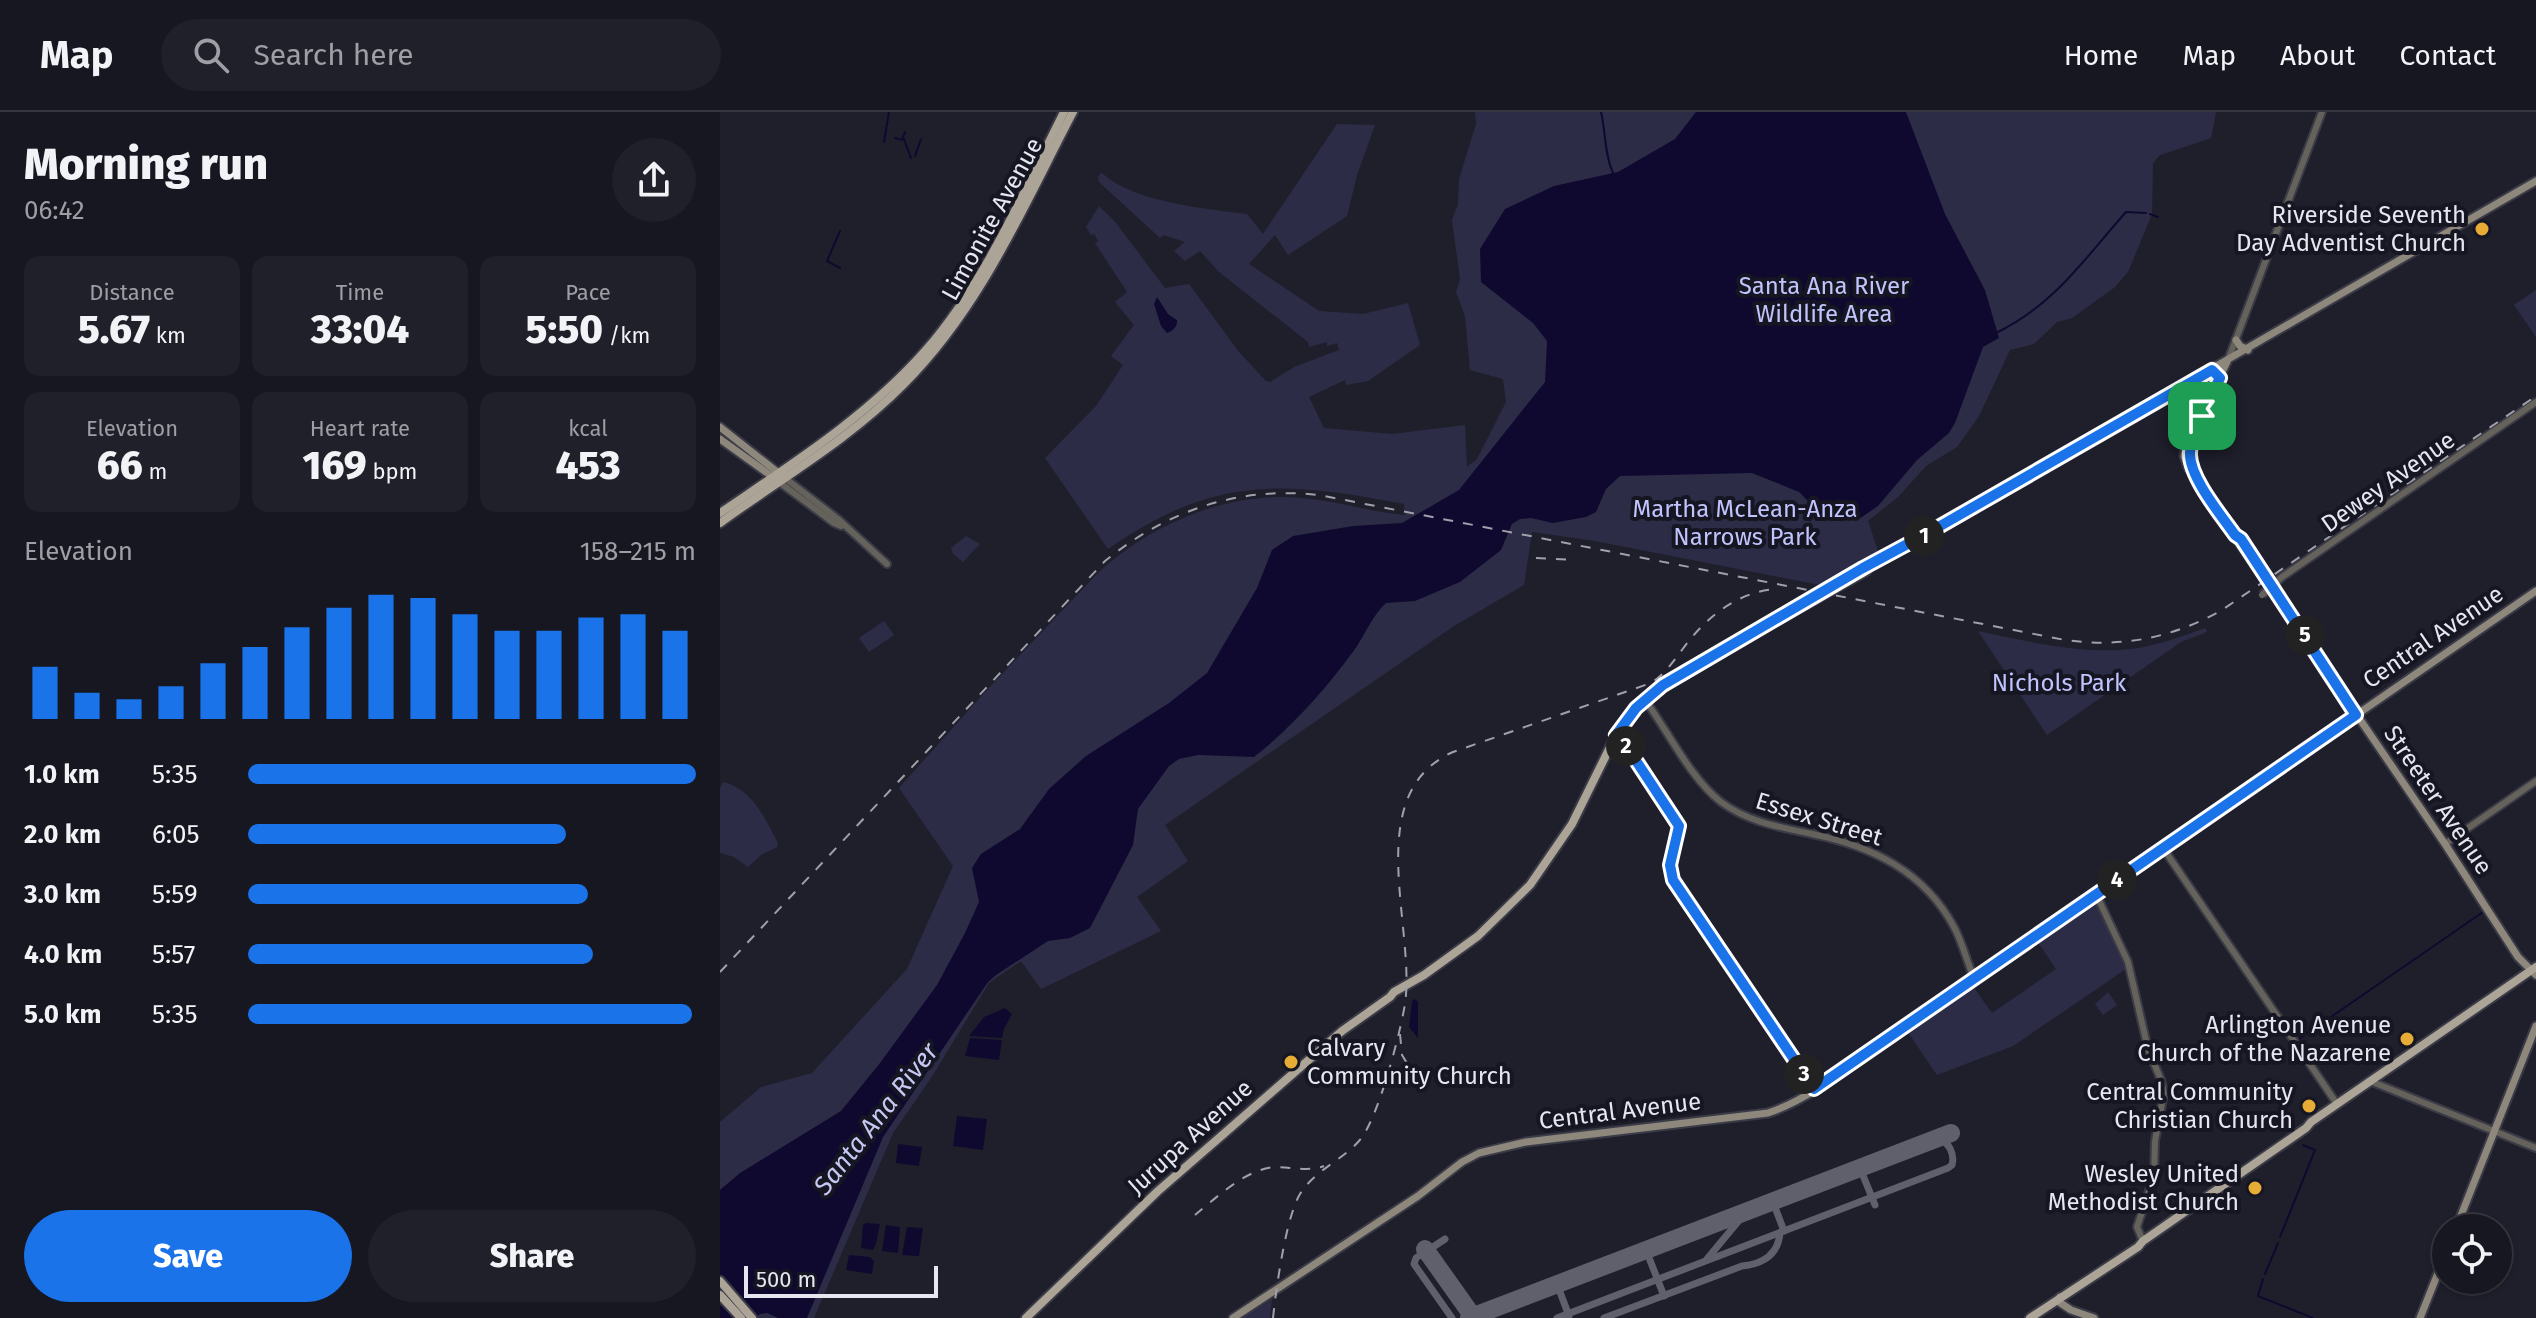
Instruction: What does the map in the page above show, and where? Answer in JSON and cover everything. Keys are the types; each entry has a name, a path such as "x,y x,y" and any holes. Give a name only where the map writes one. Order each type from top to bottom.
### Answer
{"main road":[{"name":"Limonite Avenue","path":"720,523 885,392 946,325 989,259 1064,112"},
{"name":"Limonite Avenue","path":"720,513 878,409 905,384 949,334 997,261 1073,112"},
{"name":"Jurupa Avenue","path":"1026,1318 1158,1191 1342,1031 1390,997 1406,990 1478,936 1530,885 1568,831 1616,735 1645,700 1671,680 1849,581 2536,181"},
{"path":"2236,340 2248,350"},
{"path":"2212,370 2220,378 2228,360"},
{"name":"Streeter Avenue","path":"2220,378 2194,432 2187,456 2197,479 2477,893 2535,971"},
{"path":"720,427 779,477"},
{"path":"720,439 779,477"},
{"name":"Central Avenue","path":"1236,1316 1468,1159 1526,1142 1763,1112 1814,1089 2536,591"},
{"path":"2030,1318 2097,1269 2314,1125 2535,971"},
{"path":"2462,1214 2536,1026"},
{"path":"2306,1128 2337,1104 2377,1082"},
{"path":"720,1281 752,1318"},
{"path":"2420,1318 2432,1288"},
{"path":"720,1295 741,1318"},
{"path":"2060,1297 2059,1302 2076,1315 2094,1318"}],"street":[{"path":"2228,360 2322,112"},
{"name":"Dewey Avenue","path":"2262,595 2282,577 2536,402"},
{"path":"779,477 887,564"},
{"name":"Essex Street","path":"1645,700 1704,787 1735,811 1770,826 1853,843 1907,872 1948,918 1974,978"},
{"path":"1616,735 1679,826 1670,865 1673,880 1814,1089"},
{"path":"2445,844 2536,781"},
{"path":"2163,848 2337,1104"},
{"path":"2096,894 2129,967 2148,1049 2164,1093 2155,1141 2154,1176 2137,1227 2143,1241"},
{"path":"2377,1082 2536,1148"}],"green space":[{"name":"Santa Ana River Wildlife Area","path":"1475,112 2216,112 2211,138 2160,155 2153,163 2152,214 2128,272 2115,287 2072,318 2057,322 2034,344 2010,350 1979,416 1957,447 1926,466 1898,497 1868,521 1879,554 1825,586 1595,541 1532,532 1524,585 1454,626 1165,825 1188,861 1137,897 1161,931 1041,989 1021,961 989,983 893,1133 814,1318 720,1318 720,1122 761,1087 812,1073 907,969 953,866 899,788 1096,575 1140,540 1165,526 1218,506 1274,497 1315,499 1405,515 1404,504 1360,496 1285,489 1250,490 1216,496 1182,508 1146,525 1108,549 1045,458 1096,406 1123,365 1111,356 1134,325 1115,302 1127,292 1095,243 1098,241 1094,234 1091,235 1086,227 1099,206 1116,223 1165,288 1189,284 1239,352 1266,381 1270,382 1294,367 1339,350 1337,343 1327,346 1327,342 1309,347 1308,342 1219,272 1200,251 1185,261 1174,251 1185,242 1164,235 1160,238 1099,182 1098,176 1102,173 1115,183 1150,197 1247,214 1263,234 1337,124 1375,125 1357,175 1347,216 1288,255 1275,235 1249,264 1319,311 1363,314 1408,303 1420,345 1368,381 1346,385 1345,380 1309,397 1324,428 1392,434 1465,425 1467,467 1477,459 1506,402 1503,379 1470,370 1465,316 1456,292 1460,279 1452,220 1458,204 1459,179 1476,124"},
{"path":"2536,290 2536,337 2514,305"},
{"path":"966,536 980,544 963,562 951,548"},
{"path":"884,621 894,635 869,652 859,638"},
{"name":"Nichols Park","path":"2205,628 2207,632 2181,642 2047,735 1978,631 2058,647 2119,650 2156,644"},
{"path":"723,782 743,791 750,798 778,843 777,847 761,855 748,867 734,857 720,853 720,788"},
{"path":"2092,903 2096,904 2126,969 2013,1046 1937,1075 1907,1031 1972,985 1992,1013 2056,969 2037,941"},
{"path":"2108,992 2117,1005 2103,1015 2095,1004"},
{"path":"1272,1299 1270,1318 1242,1318"}],"water":[{"name":"Santa Ana River","path":"1696,112 1906,112 1945,214 1985,290 1999,338 1983,347 1949,433 1917,460 1878,506 1859,519 1835,519 1816,509 1799,492 1752,473 1620,476 1606,489 1596,512 1553,523 1520,519 1512,524 1501,550 1460,582 1415,601 1386,603 1321,693 1254,757 1198,755 1179,759 1169,766 1138,809 1133,845 1090,928 1070,938 1048,941 988,982 883,1137 807,1318 778,1318 767,1313 755,1318 720,1318 720,1190 740,1173 841,1111 880,1063 937,985 965,933 979,902 972,868 981,854 1020,829 1049,789 1086,756 1169,703 1207,673 1257,588 1272,550 1293,536 1353,526 1402,523 1459,490 1545,382 1547,341 1533,323 1481,282 1480,249 1505,209 1554,186 1618,172 1675,139"},
{"path":"1157,297 1168,314 1177,320 1175,328 1167,333 1161,326 1154,304"},
{"path":"1415,999 1418,1002 1418,1038 1409,1027 1412,1001"},
{"path":"1005,1008 1012,1014 1002,1038 969,1036 984,1017"},
{"path":"970,1038 1002,1040 999,1060 965,1056"},
{"path":"957,1116 987,1119 983,1150 953,1146"},
{"path":"898,1144 922,1147 919,1166 896,1163"},
{"path":"880,1224 873,1250 861,1248 863,1225"},
{"path":"886,1225 900,1227 898,1253 882,1251"},
{"path":"907,1227 923,1228 919,1256 902,1255"},
{"path":"849,1255 870,1257 874,1261 872,1274 846,1270"}],"waterway":[{"path":"884,142 889,112"},
{"path":"1601,112 1612,176"},
{"path":"895,138 902,140 905,132"},
{"path":"904,139 911,158"},
{"path":"915,156 921,139"},
{"path":"1998,332 2053,294 2126,212 2146,213"},
{"path":"2150,214 2158,217"},
{"path":"840,231 827,261 840,268"},
{"path":"2299,1039 2483,912"},
{"path":"2280,1237 2315,1150 2303,1145"},
{"path":"2265,1274 2278,1243"},
{"path":"2263,1279 2258,1296 2313,1318"}],"taxiway":[{"path":"1557,1318 1948,1168 1952,1165 1952,1153 1939,1138"},
{"path":"1860,1168 1875,1205"},
{"path":"1773,1202 1784,1231"},
{"path":"1707,1259 1746,1212"},
{"path":"1604,1318 1757,1263 1773,1253 1780,1233"},
{"path":"1427,1251 1445,1239"},
{"path":"1646,1250 1664,1296"},
{"path":"1426,1251 1416,1258 1414,1264 1452,1318"},
{"path":"1557,1284 1569,1316"}],"runway":[{"path":"1469,1318 1951,1133"},
{"path":"1425,1249 1474,1318"}],"railway":[{"path":"720,972 1105,561 1154,528 1206,506 1261,494 1319,495 2065,640 2107,643 2165,634 2222,610 2536,396"},
{"path":"1536,558 1574,560"},
{"path":"1273,1318 1282,1254 1300,1194 1313,1178 1359,1141 1374,1115 1393,1055 1405,1004 1406,973 1398,865 1400,830 1408,798 1425,772 1453,752 1651,683 1716,613 1751,594 1777,589"},
{"path":"1400,1034 1402,1055 1422,1088"},
{"path":"1195,1215 1232,1185 1253,1173 1275,1167 1306,1169 1324,1166"}],"place":[{"name":"Riverside Seventh Day Adventist Church","path":"2482,229"},
{"name":"Arlington Avenue Church of the Nazarene","path":"2407,1039"},
{"name":"Calvary Community Church","path":"1291,1062"},
{"name":"Central Community Christian Church","path":"2309,1106"},
{"name":"Wesley United Methodist Church","path":"2255,1188"}],"route":[{"path":"2212,370 2220,378 2202,416 2194,432 2190,455 2197,479 2236,537 2241,539 2356,715 1814,1089 1673,880 1670,865 1679,826 1616,735 1636,708 1663,685 1769,621 2212,370"}],"park label":[{"name":"Martha McLean-Anza Narrows Park","path":"1745,523"}]}
